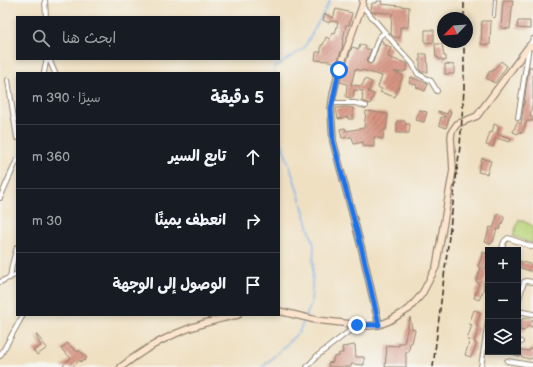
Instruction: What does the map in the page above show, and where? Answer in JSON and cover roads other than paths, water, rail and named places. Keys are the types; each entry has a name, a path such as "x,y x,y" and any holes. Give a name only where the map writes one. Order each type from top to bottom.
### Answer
{"main road":[{"path":"363,0 339,70 332,103 331,124 333,141 362,250 379,325"},
{"path":"280,311 316,320 357,325 379,325 409,309 422,294 436,267 453,170 450,137 452,131 457,124 477,116 531,47"},
{"path":"121,367 135,356 172,334 209,321 233,316"}],"street":[{"path":"45,0 46,16"},
{"path":"362,6 412,63 418,74 431,81 437,91"},
{"path":"370,61 379,38 385,32"},
{"path":"518,118 533,39"},
{"path":"44,72 46,62 48,60"},
{"path":"49,60 55,72"},
{"path":"8,80 16,132"},
{"path":"332,103 355,103 366,106"},
{"path":"0,196 16,162"},
{"path":"502,247 505,240 508,238 533,247"},
{"path":"10,278 16,251"},
{"path":"0,282 16,275"},
{"path":"521,292 524,282 533,282"},
{"path":"521,311 533,314"},
{"path":"0,356 22,316"},
{"path":"307,367 318,356 357,325"},
{"path":"481,367 485,337"},
{"path":"507,361 531,365 533,364"}],"lane":[{"path":"494,16 495,0"}],"waterway":[{"path":"274,72 274,68 304,48 330,0"},
{"path":"263,367 299,332 311,305 314,245 280,138"}],"railway":[{"path":"464,0 464,12"},
{"path":"433,367 460,146 464,89 464,48"}]}
